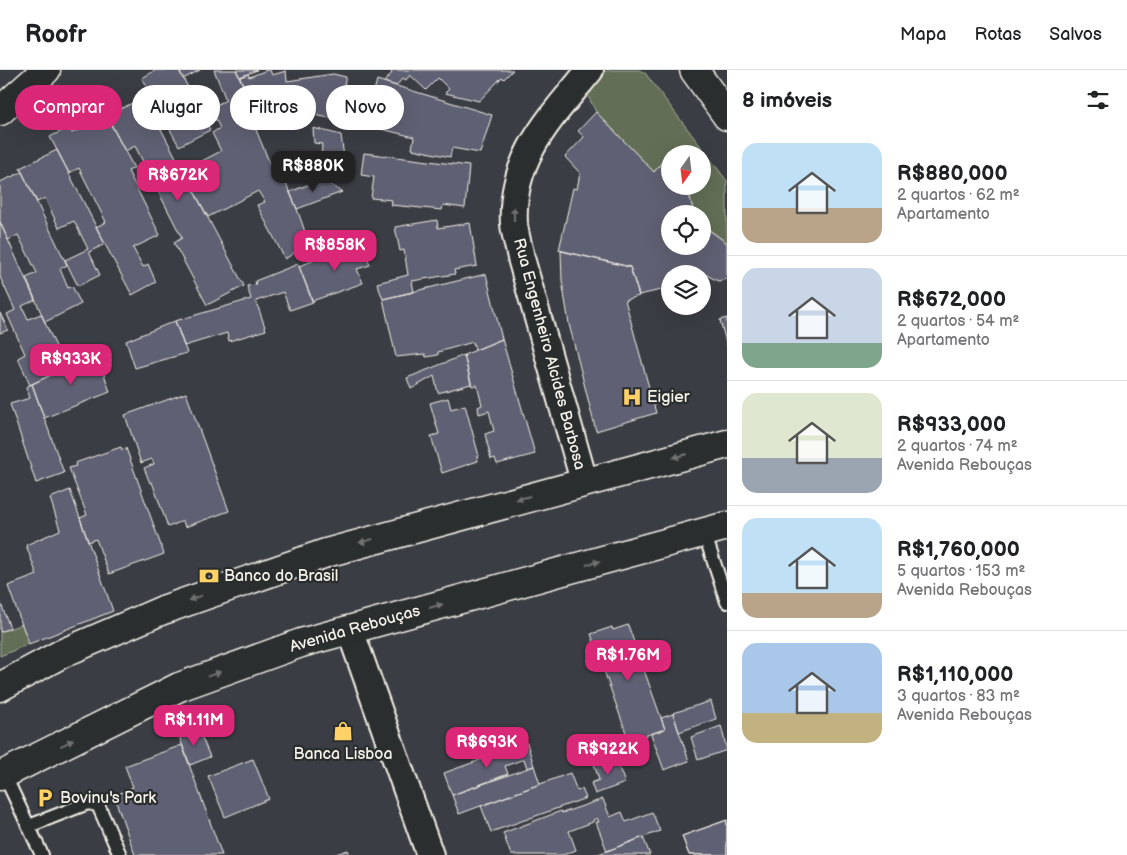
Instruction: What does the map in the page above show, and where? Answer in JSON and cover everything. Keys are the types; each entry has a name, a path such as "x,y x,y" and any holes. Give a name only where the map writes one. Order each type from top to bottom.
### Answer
{"main road":[{"path":"0,111 46,70"},
{"path":"694,70 727,116"},
{"path":"0,687 62,654 163,610 224,587 326,553 584,481 727,444"},
{"name":"Avenida Rebouças","path":"2,775 179,687 301,643 716,529"}],"street":[{"name":"Rua Engenheiro Alcides Barbosa","path":"584,481 521,258 514,225 514,202 525,158 537,135 590,70"},
{"path":"350,630 430,855"}],"lane":[{"path":"716,529 727,602"},
{"path":"2,775 42,855"},
{"path":"29,826 88,802 98,805 120,855"}],"green space":[{"path":"608,70 639,70 645,73 700,145 661,145 661,163 654,172 596,112 584,88"},
{"path":"711,160 727,181 727,243 711,231 711,205 692,205 689,195 711,195"},
{"path":"22,624 29,644 0,656 0,632"}],"building":[{"path":"156,70 179,70 187,85 146,85 142,78"},
{"path":"179,70 200,70 183,79"},
{"path":"214,70 236,70 243,85 230,85 230,130 256,130 277,181 283,177 297,209 309,243 285,259 257,205 265,202 258,191 208,217 183,171 221,151 212,133 220,130 220,103 226,100"},
{"path":"236,70 257,70 240,77"},
{"path":"270,70 272,75 286,71 287,81 333,74 346,77 344,85 326,85 326,117 316,115 316,85 243,85 240,77 248,74 249,77"},
{"path":"389,70 513,70 504,79 502,77 479,101 445,93 449,89 438,78 426,90 410,75 406,80 403,78 397,85 384,82 392,73"},
{"path":"377,80 393,85 376,85"},
{"path":"404,88 492,115 480,153 452,148 450,157 412,149 414,137 385,130 404,130"},
{"path":"132,103 132,130 161,130 244,286 207,305 174,243 182,238 135,146 125,151 114,130 122,130 122,108"},
{"path":"596,112 654,172 661,163 661,195 689,195 692,205 661,205 661,255 711,255 711,231 727,243 727,279 718,281 711,277 711,265 661,265 661,290 639,295 630,267 559,250 573,188 577,189 580,173 565,157 584,137 578,131"},
{"path":"316,129 341,135 345,165 321,162 322,144 314,143 313,130"},
{"path":"63,130 70,130 72,133 79,130 114,130 134,168 128,171 160,235 133,248 143,267 148,264 156,282 132,295 96,227 106,222 79,168 69,173 50,137"},
{"path":"170,130 210,130 179,146"},
{"path":"57,150 105,244 89,252 100,275 78,286 65,260 88,249 74,221 59,228 45,198 37,202 20,168"},
{"path":"364,153 469,166 465,208 443,205 442,210 391,205 392,200 371,198 374,177 361,175"},
{"path":"22,172 67,265 60,269 68,288 72,286 81,304 45,322 26,278 37,273 18,235 8,240 0,222 0,182"},
{"path":"322,179 342,192 297,209 290,192"},
{"path":"437,220 438,228 470,223 477,266 454,270 455,274 412,281 414,292 383,299 377,283 408,275 404,250 400,251 395,227"},
{"path":"0,222 35,300 22,306 28,319 41,314 66,368 30,385 18,358 25,354 7,314 15,310 0,277"},
{"path":"362,243 370,265 357,269 363,283 312,301 299,266"},
{"path":"561,251 630,267 639,296 625,300 656,413 596,431 569,324 562,281"},
{"path":"298,264 313,302 290,310 283,292 256,301 266,330 229,341 227,333 184,346 175,321 251,299 247,286 256,285 255,281"},
{"path":"486,274 502,339 475,350 473,342 438,352 438,355 426,357 425,354 396,357 383,299"},
{"path":"0,313 8,330 0,333"},
{"path":"727,318 727,346 720,320"},
{"path":"175,321 187,353 135,368 126,341"},
{"path":"502,339 535,454 497,464 495,458 491,459 485,434 494,431 489,411 479,414 478,407 482,405 477,385 472,386 464,355"},
{"path":"97,353 110,392 44,418 32,384"},
{"path":"464,355 471,384 438,393 434,376 411,389 407,378"},
{"path":"32,384 64,473 36,483 10,404 30,398 26,387"},
{"path":"186,393 229,511 185,527 183,521 168,527 152,482 150,483 144,468 154,464 152,459 141,463 125,415"},
{"path":"448,398 451,409 465,405 479,456 477,456 478,461 442,473 431,436 439,434 430,403"},
{"path":"121,447 122,450 126,448 164,554 109,574 96,539 88,542 80,518 87,515 69,468 76,466 75,463"},
{"path":"70,490 113,611 29,644 8,586 37,575 26,545 60,530 50,498"},
{"path":"0,601 10,628 0,632"},
{"path":"628,625 665,729 629,741 591,634 612,627 613,630"},
{"path":"711,701 716,719 679,732 673,713"},
{"path":"673,714 689,761 664,770 651,734 665,729 661,718"},
{"path":"721,726 727,750 698,760 691,737"},
{"path":"198,728 210,757 190,765 179,736"},
{"path":"527,743 534,766 527,768 524,759 505,766 508,774 452,795 444,773"},
{"path":"182,745 222,855 135,855 114,796 133,787 125,766"},
{"path":"615,757 625,783 595,794 591,783 599,780 594,764"},
{"path":"253,759 269,799 225,817 208,776"},
{"path":"534,766 540,784 459,814 452,795"},
{"path":"570,773 577,791 582,789 586,798 491,832 481,806"},
{"path":"603,799 610,817 622,812 626,822 652,812 660,831 607,851 596,822 599,822 597,818 593,822 569,831 576,850 563,855 511,855 503,833 561,811 562,813"},
{"path":"727,820 727,855 689,855 682,836"},
{"path":"727,820 727,855 689,855 682,836"},
{"path":"643,837 650,855 595,855 607,851"},
{"path":"348,850 350,855 333,855"}],"place":[{"name":"Eigier","path":"632,397"},
{"name":"Banco do Brasil","path":"209,576"},
{"name":"Banca Lisboa","path":"343,731"},
{"name":"Bovinu's Park","path":"45,798"}]}
